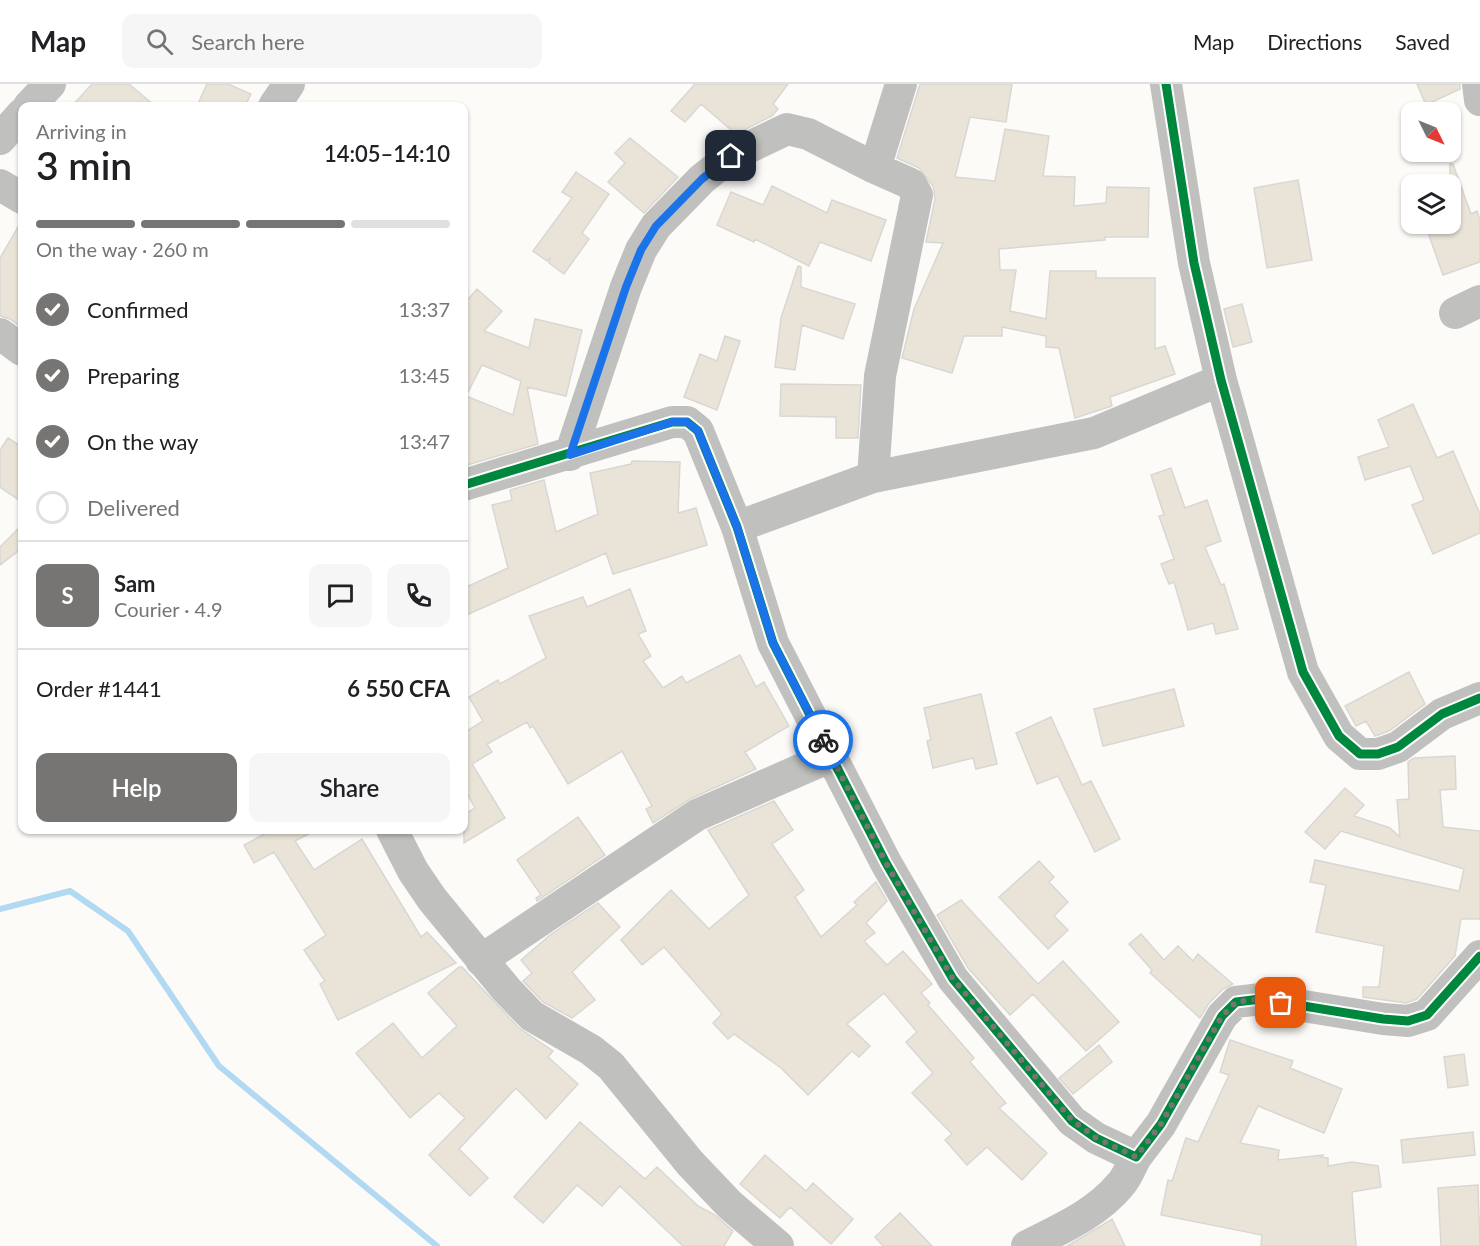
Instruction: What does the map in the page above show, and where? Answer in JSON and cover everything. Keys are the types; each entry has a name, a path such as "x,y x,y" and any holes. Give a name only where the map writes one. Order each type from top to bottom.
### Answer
{"street":[{"path":"33,102 50,84"},
{"path":"277,102 289,84"},
{"path":"875,168 901,84"},
{"path":"1166,84 1194,263 1221,380 1303,672 1339,736 1360,754 1378,754 1398,747 1442,714 1480,698"},
{"path":"1478,84 1480,100"},
{"path":"0,139 18,119"},
{"path":"570,455 626,287 641,250 656,226 702,179 731,156 787,129 808,134 912,184 917,195 880,376 873,477"},
{"path":"0,185 18,196"},
{"path":"0,334 18,347"},
{"path":"737,527 873,477 1094,433 1221,380"},
{"path":"468,484 509,470 570,455 672,422 687,422 698,431 737,527 773,643 886,863 953,979 1072,1120 1096,1138 1136,1157"},
{"path":"481,960 697,815 831,756"},
{"path":"394,834 426,890 481,960 532,1016 591,1050 611,1066 690,1163 730,1205 778,1246"},
{"path":"1027,1246 1079,1219 1103,1202 1121,1184 1136,1157 1161,1124 1222,1016 1236,1002 1261,999 1408,1021 1427,1015 1480,956"}],"building":[{"path":"92,84 129,84 150,102 76,102"},
{"path":"207,84 228,84 251,94 247,102 199,102"},
{"path":"695,84 788,84 773,104 778,109 772,116 736,134 701,104 685,122 671,111"},
{"path":"920,84 1012,84 1006,122 970,117 955,177 995,181 1005,129 1049,136 1043,176 1075,177 1074,206 1106,203 1107,187 1149,188 1148,237 1105,237 1105,240 999,249 1000,270 1016,270 1010,311 1046,319 1050,271 1096,271 1096,278 1155,278 1155,349 1165,346 1175,374 1110,397 1112,406 1075,418 1059,348 1046,347 1046,336 1002,327 1002,336 964,336 952,373 902,358 914,309 943,243 926,242 935,199 933,186 919,168 897,158"},
{"path":"1417,84 1460,84 1460,89 1432,102 1425,102"},
{"path":"630,138 678,177 644,213 608,182 625,163 615,153"},
{"path":"1450,164 1453,164 1457,174 1450,174"},
{"path":"576,172 609,194 582,233 589,239 564,274 549,263 550,258 547,261 533,251 572,198 562,192"},
{"path":"1298,180 1312,260 1267,268 1254,188"},
{"path":"772,186 827,213 832,200 886,220 871,261 820,242 809,266 755,239 754,242 717,225 731,192 763,205"},
{"path":"1461,186 1471,214 1477,211 1480,220 1480,262 1443,275 1429,234 1461,234"},
{"path":"18,227 18,325 0,316 0,258"},
{"path":"798,266 801,267 801,287 855,304 843,339 802,325 795,370 775,367 781,318"},
{"path":"477,289 502,311 484,331 529,348 535,319 582,330 566,396 527,387 538,444 468,465 468,397 513,415 521,381 482,365 468,392 468,299"},
{"path":"1242,304 1252,342 1233,347 1224,309"},
{"path":"725,336 740,341 717,410 684,397 700,354 717,361"},
{"path":"781,384 861,385 858,438 836,438 836,417 780,416"},
{"path":"1413,404 1437,458 1453,451 1480,514 1480,533 1433,554 1412,505 1424,500 1410,466 1365,480 1358,457 1389,447 1378,420"},
{"path":"8,438 18,444 18,499 0,487 0,450"},
{"path":"632,461 680,462 678,513 696,508 707,545 613,574 606,553 468,614 468,586 508,568 492,505 512,500 510,490 544,480 556,532 598,514 590,473 631,464"},
{"path":"1171,468 1185,508 1207,500 1221,541 1205,547 1221,585 1224,584 1238,629 1216,634 1213,623 1188,630 1174,582 1169,584 1161,564 1174,559 1159,516 1164,515 1151,475"},
{"path":"18,529 18,551 0,565 0,547"},
{"path":"630,589 646,631 638,634 651,656 643,661 663,688 682,676 686,683 740,655 756,687 764,682 789,726 745,752 756,769 690,799 653,823 646,809 652,806 622,751 568,784 533,726 530,728 527,722 487,744 492,752 472,764 505,818 464,843 464,834 468,834 468,812 475,808 468,795 468,730 483,721 469,697 498,680 500,684 546,658 529,616 583,597 587,607"},
{"path":"1409,672 1425,704 1389,731 1375,736 1366,721 1356,726 1345,706"},
{"path":"1174,689 1184,726 1103,746 1094,709"},
{"path":"981,694 997,764 976,769 973,758 933,768 927,741 931,740 924,708"},
{"path":"1051,717 1082,785 1091,781 1120,839 1095,852 1058,776 1037,784 1016,733"},
{"path":"1455,756 1456,789 1440,790 1443,827 1480,831 1480,919 1461,919 1455,956 1417,999 1406,1003 1363,997 1363,987 1379,987 1384,946 1316,932 1326,885 1310,882 1315,860 1459,891 1464,869 1341,831 1325,849 1305,832 1345,788 1364,805 1354,816 1390,828 1400,837 1397,800 1409,799 1408,762 1414,758"},
{"path":"774,801 793,830 772,844 804,890 795,897 821,937 857,905 854,902 876,882 887,901 866,923 875,933 864,941 887,965 903,951 932,984 921,993 930,1003 928,1005 974,1058 970,1062 1006,1103 999,1108 1047,1153 1022,1180 987,1147 967,1165 945,1140 952,1134 912,1093 933,1073 906,1042 917,1032 884,993 847,1024 870,1046 859,1057 852,1051 808,1095 781,1068 734,1034 728,1039 713,1023 722,1014 664,947 642,965 621,940 671,890 709,929 749,895 708,830"},
{"path":"578,817 605,855 537,901 536,898 541,895 517,860"},
{"path":"265,834 308,834 295,841 314,870 362,839 421,937 427,932 456,963 338,1020 320,984 325,981 304,950 326,935 274,852 254,863 244,845"},
{"path":"1039,861 1054,877 1049,882 1068,902 1054,916 1068,930 1048,949 999,897"},
{"path":"961,900 1038,984 1063,961 1119,1022 1086,1051 1033,994 1010,1015 968,968 937,915"},
{"path":"598,903 620,927 572,972 595,1000 572,1018 543,1002 523,981 532,973 521,960 550,935"},
{"path":"1141,934 1164,960 1178,946 1193,961 1198,954 1233,984 1223,989 1209,1003 1200,1018 1150,973 1152,970 1129,944"},
{"path":"459,967 462,967 519,1028 553,1051 548,1057 578,1084 546,1119 516,1088 459,1149 488,1178 470,1196 429,1155 465,1118 439,1093 410,1118 356,1053 393,1023 422,1058 457,1026 428,993"},
{"path":"1230,1040 1293,1061 1290,1068 1342,1089 1324,1133 1258,1106 1240,1143 1279,1150 1278,1160 1323,1155 1321,1157 1328,1158 1328,1166 1352,1162 1378,1166 1381,1187 1352,1192 1356,1246 1261,1246 1262,1235 1161,1215 1168,1180 1172,1181 1186,1138 1198,1142 1229,1075 1220,1072"},
{"path":"1099,1045 1112,1062 1073,1094 1059,1078"},
{"path":"1464,1054 1468,1085 1448,1088 1444,1057"},
{"path":"580,1122 645,1179 657,1167 698,1206 715,1215 733,1231 724,1246 683,1246 620,1186 602,1206 577,1185 543,1223 514,1197"},
{"path":"1473,1132 1475,1155 1403,1163 1401,1140"},
{"path":"765,1155 806,1191 813,1183 853,1219 831,1244 790,1207 780,1218 740,1184"},
{"path":"1478,1185 1480,1246 1441,1246 1438,1188"},
{"path":"900,1213 932,1246 883,1246 875,1237"},
{"path":"1112,1219 1125,1246 1067,1246 1086,1235"}],"waterway":[{"path":"0,909 70,891 128,931 219,1066 437,1246"}],"cycle path":[{"path":"1166,84 1194,263 1221,380 1303,672 1339,736 1360,754 1378,754 1398,747 1442,714 1480,698"},
{"path":"468,484 672,422 687,422 698,431 737,527 773,643 886,863 953,979 1072,1121 1096,1138 1136,1157 1161,1124 1222,1016 1236,1002 1261,999 1408,1021 1427,1015 1480,956"}],"way so far":[{"path":"823,740 886,863 953,979 1072,1120 1096,1138 1136,1157 1161,1124 1222,1016 1236,1002 1261,999 1281,1003"}],"route":[{"path":"731,156 702,179 656,226 641,250 626,287 570,455 672,422 687,422 698,431 737,527 773,643 823,740"}]}
